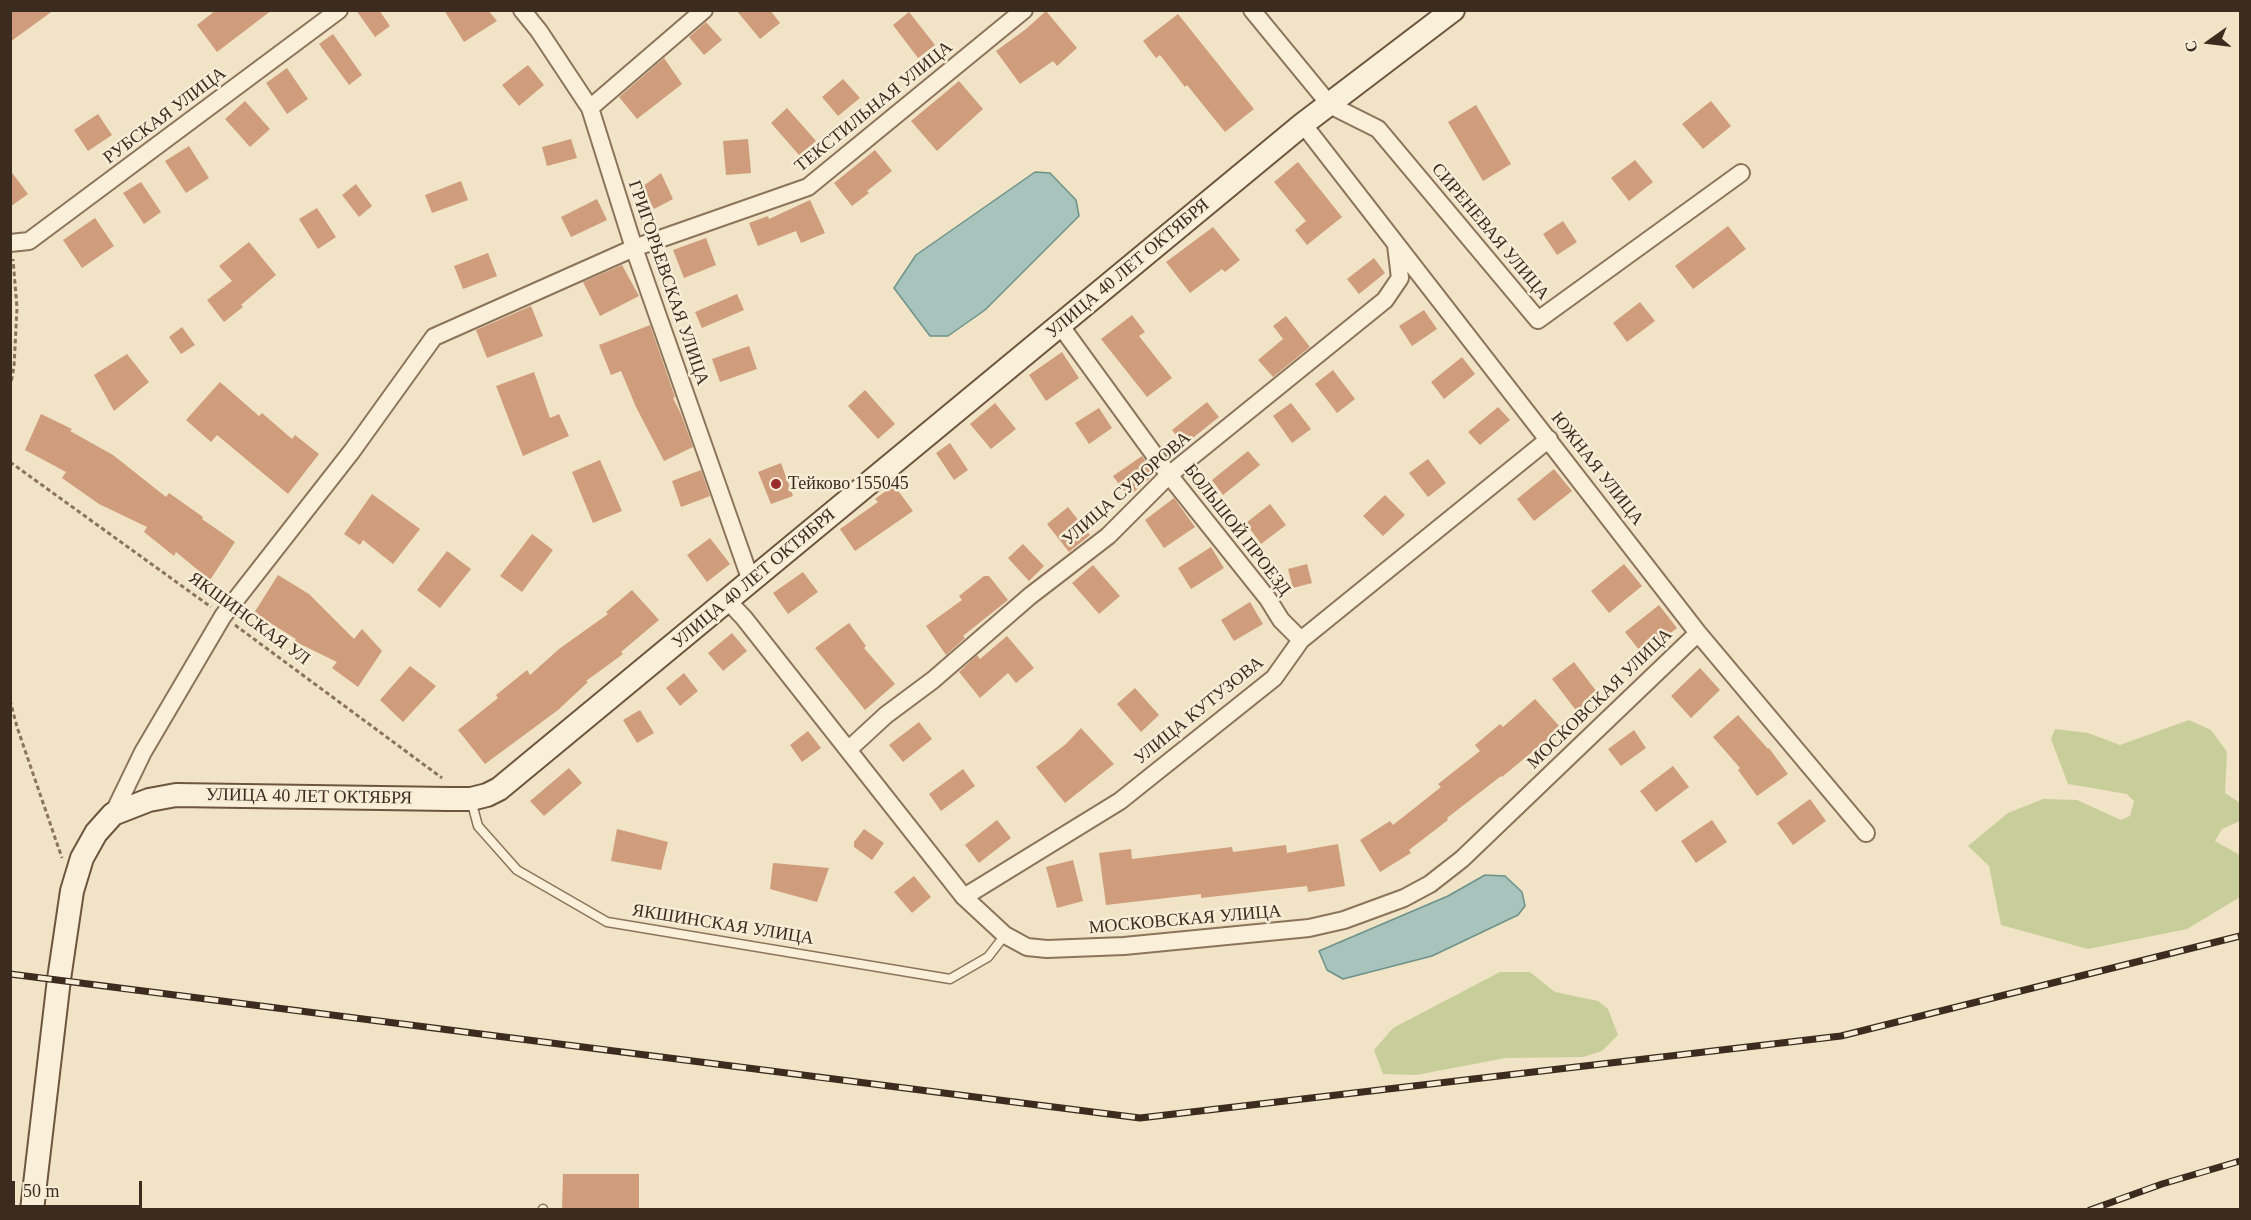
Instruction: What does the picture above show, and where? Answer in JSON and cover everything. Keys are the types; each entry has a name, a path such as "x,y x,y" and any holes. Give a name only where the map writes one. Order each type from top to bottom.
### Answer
{"street":[{"name":"РУБСКАЯ УЛИЦА","path":"10,243 29,241 339,10"},
{"name":"ГРИГОРЬЕВСКАЯ УЛИЦА","path":"522,10 539,31 590,108 634,248 751,582"},
{"path":"534,10 539,31"},
{"path":"590,108 704,10"},
{"name":"ТЕКСТИЛЬНАЯ УЛИЦА","path":"113,813 143,752 223,616 352,451 434,337 634,248 808,187 1024,10"},
{"path":"1252,10 1330,105"},
{"name":"УЛИЦА 40 ЛЕТ ОКТЯБРЯ","path":"113,813 149,800 176,795 471,799 499,789 1303,124 1453,10"},
{"name":"СИРЕНЕВАЯ УЛИЦА","path":"1330,105 1377,129 1538,320 1740,173"},
{"name":"ЮЖНАЯ УЛИЦА","path":"1303,124 1698,633 1866,833"},
{"name":"УЛИЦА СУВОРОВА","path":"848,750 886,715 933,680 1030,596 1108,536 1169,475 1385,300 1400,278 1395,242"},
{"name":"БОЛЬШОЙ ПРОЕЗД","path":"1060,325 1169,475 1268,599 1281,620 1301,640"},
{"name":"УЛИЦА КУТУЗОВА","path":"964,897 1120,801 1274,678 1301,640 1549,439"},
{"name":"МОСКОВСКАЯ УЛИЦА","path":"728,601 744,618 964,897 1005,935 1027,947 1047,949 1124,946 1309,928 1344,920 1404,898 1430,884 1462,859 1698,633"},
{"path":"32,1209 58,979 72,891 82,858 96,833 113,813"}],"lane":[{"name":"ЯКШИНСКАЯ УЛИЦА","path":"471,799 478,826 517,870 608,922 950,979 988,957 1005,935"}],"path":[{"path":"10,252 15,273 17,308 14,367 10,388"},
{"name":"ЯКШИНСКАЯ УЛ","path":"10,462 443,779"},
{"path":"10,700 17,728 62,859"}],"green space":[{"path":"2189,720 2211,730 2227,752 2225,793 2240,803 2240,821 2222,829 2215,841 2240,855 2240,897 2187,929 2088,949 2001,925 1989,866 1968,846 2008,813 2043,799 2077,800 2121,820 2130,816 2134,801 2127,794 2068,784 2051,739 2055,729 2088,733 2120,745"},
{"path":"1500,972 1530,972 1555,992 1598,1001 1608,1009 1618,1035 1602,1051 1583,1057 1506,1058 1416,1075 1383,1074 1374,1050 1393,1028"}],"water":[{"path":"1035,172 1050,173 1076,200 1079,216 985,310 948,336 930,336 894,288 916,255"},
{"path":"1485,875 1505,876 1522,892 1525,906 1518,915 1432,956 1343,979 1327,970 1319,951 1448,896"}],"building":[{"path":"10,10 54,10 10,42"},
{"path":"216,10 272,10 217,52 197,25"},
{"path":"356,10 379,10 390,26 375,37"},
{"path":"444,10 488,10 497,21 464,42"},
{"path":"736,10 770,10 780,23 760,39"},
{"path":"1046,11 1077,48 1057,66 1053,61 1020,84 996,51"},
{"path":"909,12 935,45 918,58 893,25"},
{"path":"1178,14 1254,109 1225,132 1160,55 1156,58 1143,41"},
{"path":"706,22 722,40 704,55 689,37"},
{"path":"333,34 362,75 349,85 319,44"},
{"path":"664,58 682,84 637,119 619,97"},
{"path":"528,65 544,85 519,106 502,85"},
{"path":"287,68 308,99 287,114 266,83"},
{"path":"843,79 860,98 838,116 822,97"},
{"path":"959,81 983,109 937,151 911,121"},
{"path":"245,101 270,129 250,147 225,119"},
{"path":"1711,101 1731,126 1703,149 1682,124"},
{"path":"1476,105 1511,164 1483,181 1448,122"},
{"path":"787,108 816,141 799,155 771,123"},
{"path":"98,114 112,135 88,151 74,130"},
{"path":"571,139 577,158 547,166 542,147"},
{"path":"748,139 751,173 726,175 723,141"},
{"path":"189,146 209,178 186,193 165,161"},
{"path":"875,150 892,171 852,206 834,183"},
{"path":"1635,160 1653,182 1629,201 1611,178"},
{"path":"1298,162 1342,217 1307,245 1295,230 1306,221 1274,182"},
{"path":"10,170 28,194 10,207"},
{"path":"661,173 673,199 654,209 642,187"},
{"path":"461,181 468,200 432,213 425,195"},
{"path":"141,182 161,212 144,224 123,193"},
{"path":"356,184 372,206 359,217 342,195"},
{"path":"597,199 607,220 571,237 561,217"},
{"path":"810,200 825,233 801,243 796,231 758,246 749,223 768,216 769,219"},
{"path":"317,208 336,237 318,249 299,219"},
{"path":"95,218 114,246 82,268 63,240"},
{"path":"1563,221 1577,242 1557,255 1543,234"},
{"path":"1728,226 1746,249 1693,289 1675,266"},
{"path":"1213,227 1240,260 1225,272 1222,269 1190,293 1166,262"},
{"path":"706,238 716,265 684,278 673,250"},
{"path":"249,242 276,275 224,322 207,300 232,281 219,266"},
{"path":"488,253 497,276 463,289 454,266"},
{"path":"1374,258 1385,273 1359,294 1347,279"},
{"path":"622,265 639,296 600,316 583,282"},
{"path":"737,294 744,310 702,328 695,312"},
{"path":"1640,302 1655,321 1627,342 1613,323"},
{"path":"531,306 543,336 487,358 476,330"},
{"path":"1424,310 1437,329 1412,346 1399,326"},
{"path":"1132,315 1145,332 1139,336 1172,378 1147,397 1101,339"},
{"path":"1286,316 1310,347 1273,377 1258,360 1283,339 1273,326"},
{"path":"650,325 675,397 673,398 693,447 664,461 636,407 621,371 611,375 599,345"},
{"path":"182,327 195,345 181,354 169,337"},
{"path":"749,346 757,369 720,382 712,359"},
{"path":"1062,352 1079,378 1046,401 1029,375"},
{"path":"127,354 149,382 114,411 94,375"},
{"path":"1462,357 1475,374 1444,399 1431,382"},
{"path":"1333,370 1355,399 1337,413 1315,384"},
{"path":"534,372 550,418 559,414 569,436 523,456 496,386"},
{"path":"220,382 259,416 262,413 292,439 295,435 319,454 288,494 217,435 211,442 186,420"},
{"path":"865,390 895,424 878,439 848,406"},
{"path":"1207,402 1219,417 1184,445 1172,430"},
{"path":"995,403 1016,429 991,449 970,424"},
{"path":"1291,403 1311,429 1292,443 1273,416"},
{"path":"1498,407 1510,420 1480,445 1468,432"},
{"path":"1099,408 1112,428 1089,444 1075,423"},
{"path":"41,414 72,429 70,431 113,455 166,497 169,493 235,542 210,580 176,552 174,556 144,532 147,527 99,504 62,478 66,472 25,450"},
{"path":"950,443 968,470 954,480 936,453"},
{"path":"1248,451 1260,465 1223,495 1212,480"},
{"path":"1142,456 1155,474 1128,497 1113,476"},
{"path":"1428,459 1446,483 1428,497 1409,473"},
{"path":"600,460 622,511 593,523 572,472"},
{"name":"Тейково 155045","path":"781,463 793,496 771,504 758,472"},
{"path":"1554,469 1572,491 1534,521 1517,499"},
{"path":"701,470 710,496 681,507 672,481"},
{"path":"894,485 913,511 855,551 840,529 878,502 875,499"},
{"path":"372,494 420,529 393,564 363,540 360,545 344,534"},
{"path":"1385,495 1405,515 1383,536 1363,516"},
{"path":"1174,498 1195,527 1164,548 1145,520"},
{"path":"1270,504 1286,525 1261,544 1246,523"},
{"path":"1068,507 1090,535 1069,552 1047,524"},
{"path":"532,534 553,550 522,592 500,576"},
{"path":"710,538 730,564 707,582 687,555"},
{"path":"1023,544 1044,566 1029,581 1008,558"},
{"path":"1211,547 1224,568 1191,589 1178,568"},
{"path":"447,551 471,569 440,608 417,590"},
{"path":"1307,564 1312,583 1293,588 1288,569"},
{"path":"1624,564 1642,586 1609,613 1591,591"},
{"path":"1093,565 1120,596 1099,614 1072,583"},
{"path":"803,572 818,592 788,614 773,593"},
{"path":"278,575 309,594 354,639 362,629 382,651 358,687 332,668 337,662 294,641 296,639 254,613"},
{"path":"984,576 989,576 1008,600 963,636 965,638 946,655 926,626 962,600 959,596"},
{"path":"632,590 659,620 621,652 623,654 586,681 588,682 558,710 485,764 458,730 498,698 496,695 527,670 530,675 559,649 608,614 606,612"},
{"path":"1250,602 1263,624 1234,641 1221,620"},
{"path":"1659,605 1677,628 1643,655 1625,632"},
{"path":"849,623 866,646 864,648 895,684 865,710 815,648"},
{"path":"732,633 747,651 723,671 708,653"},
{"path":"1007,636 1034,668 1016,683 1008,673 980,698 959,672 977,655 980,659"},
{"path":"1574,662 1600,696 1578,713 1552,679"},
{"path":"410,666 436,686 403,722 380,700"},
{"path":"1700,668 1720,690 1691,718 1671,696"},
{"path":"684,673 698,691 680,706 666,688"},
{"path":"1135,688 1159,715 1141,732 1117,704"},
{"path":"1535,699 1561,728 1502,777 1447,818 1448,820 1409,850 1411,853 1380,872 1360,840 1390,821 1393,825 1441,787 1438,784 1480,751 1475,745 1500,724 1503,727"},
{"path":"640,710 654,733 637,743 623,720"},
{"path":"1738,715 1769,748 1788,774 1757,796 1738,770 1740,768 1713,737"},
{"path":"919,722 932,739 903,762 889,745"},
{"path":"1081,728 1114,764 1065,803 1036,767 1066,744"},
{"path":"1634,730 1646,748 1621,766 1608,749"},
{"path":"808,731 821,748 802,762 790,745"},
{"path":"1673,766 1689,787 1656,812 1640,791"},
{"path":"569,768 582,783 544,816 530,801"},
{"path":"963,769 975,786 941,811 929,794"},
{"path":"1810,799 1826,821 1793,845 1777,823"},
{"path":"997,820 1011,838 979,863 965,845"},
{"path":"1712,820 1727,842 1696,863 1681,841"},
{"path":"617,829 668,842 661,870 611,861"},
{"path":"864,829 884,843 872,860 854,847 854,842"},
{"path":"1338,844 1345,886 1308,892 1307,886 1201,898 1201,894 1106,905 1099,853 1131,849 1132,859 1232,847 1233,852 1286,845 1287,853"},
{"path":"1073,860 1083,901 1057,908 1046,867"},
{"path":"773,863 829,868 817,902 770,889"},
{"path":"914,876 931,897 912,913 894,892"},
{"path":"563,1174 639,1174 639,1209 562,1209"}],"railway":[{"path":"10,974 1140,1118 1841,1036 2240,936"},
{"path":"2090,1210 2162,1184 2240,1161"}],"place":[{"name":"Тейково 155045","path":"776,484"}]}
